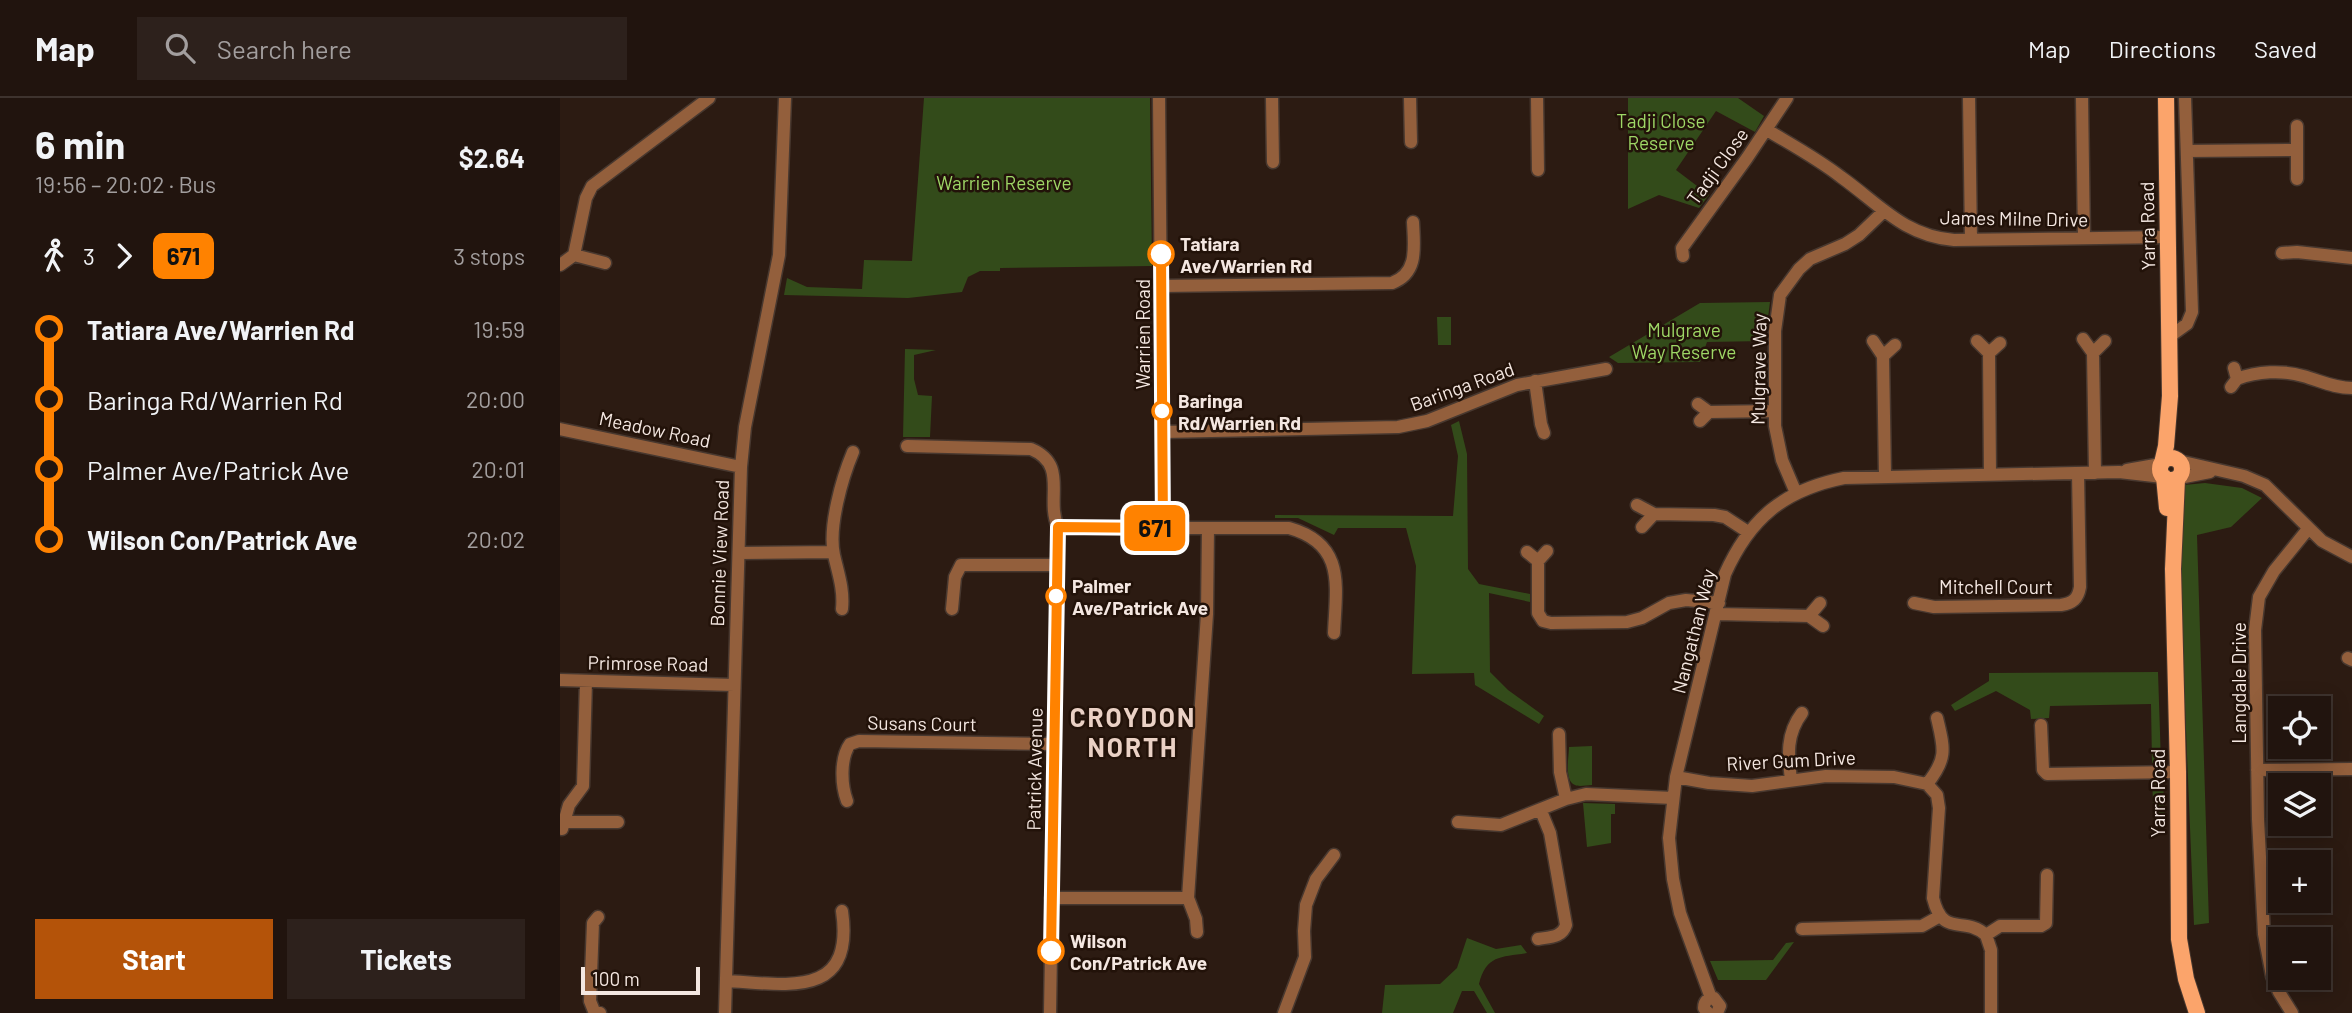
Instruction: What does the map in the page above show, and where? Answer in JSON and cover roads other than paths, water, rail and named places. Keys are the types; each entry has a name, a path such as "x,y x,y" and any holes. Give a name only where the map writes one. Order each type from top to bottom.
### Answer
{"main road":[{"name":"Yarra Road","path":"2166,98 2179,939 2186,979 2197,1013"}],"street":[{"path":"560,265 574,255 586,198 592,186 709,98"},
{"name":"Bonnie View Road","path":"725,1013 741,467 745,427 779,255 785,98"},
{"name":"Warrien Road","path":"1159,98 1163,528"},
{"path":"1272,98 1273,162"},
{"path":"1410,98 1411,142"},
{"path":"1537,98 1538,170"},
{"name":"Tadji Close","path":"1683,256 1682,248 1787,98"},
{"path":"1969,98 1971,240"},
{"path":"2082,98 2084,238"},
{"path":"2169,337 2187,324 2192,313 2185,98"},
{"path":"2297,126 2297,179"},
{"name":"James Milne Drive","path":"1767,130 1841,176 1884,211 1921,234 1939,239 2168,237"},
{"path":"2187,151 2296,150"},
{"name":"Mulgrave Way","path":"1796,493 1779,451 1775,411 1775,331 1780,296 1799,268 1810,259 1859,235 1884,211"},
{"path":"1161,286 1392,284 1408,273 1413,263 1413,222"},
{"path":"2282,253 2352,258"},
{"path":"574,255 605,263"},
{"path":"2083,339 2093,353 2095,473"},
{"path":"1872,341 1883,356 1885,476"},
{"path":"1977,341 1989,353 1990,475"},
{"path":"2093,353 2105,341"},
{"path":"1989,353 2000,343"},
{"path":"1883,356 1895,345"},
{"name":"Baringa Road","path":"1163,432 1398,427 1427,421 1497,392 1535,381 1606,369"},
{"path":"2234,378 2250,374 2290,373 2334,387 2352,388"},
{"path":"1535,381 1544,433"},
{"path":"1703,412 1775,411"},
{"name":"Meadow Road","path":"560,429 741,467"},
{"name":"Patrick Avenue","path":"906,446 1031,449 1037,451 1054,472 1054,514 1058,527 1050,1013"},
{"path":"842,609 841,580 833,552 836,517 846,468 853,452"},
{"name":"Nangathan Way","path":"1710,1010 1680,913 1673,879 1669,838 1673,798 1726,574 1748,532 1771,508 1818,483 1844,478 2217,471 2244,476 2265,485 2285,502 2308,529"},
{"name":"Mitchell Court","path":"1914,603 1934,607 2061,605 2073,602 2080,587 2078,473"},
{"path":"1637,505 1654,514 1725,517 1748,532"},
{"path":"1642,527 1654,514"},
{"path":"1058,527 1289,528 1305,532 1318,541 1329,554 1335,568 1334,633"},
{"path":"1197,932 1196,919 1188,898 1207,614 1208,528"},
{"path":"2308,529 2322,541 2352,557"},
{"name":"Langdale Drive","path":"2292,1013 2272,976 2266,947 2258,819 2255,630 2259,597 2274,571 2308,529"},
{"path":"1548,551 1538,561 1538,613 1543,621 1627,622 1642,618 1669,603 1686,600 1717,608 1808,616 1823,626"},
{"path":"739,553 833,552"},
{"path":"1527,552 1538,561"},
{"path":"952,609 955,577 961,565 1056,565"},
{"path":"1808,616 1820,603"},
{"name":"Primrose Road","path":"560,680 734,685"},
{"path":"586,681 583,786 569,805 564,825 618,822"},
{"path":"1791,780 1788,754 1790,735 1793,724 1802,713"},
{"path":"1937,718 1941,765 1927,784 1937,794 1939,808 1933,898 1945,922 1954,926 1973,926 1986,935 1991,950 1991,1013"},
{"path":"2041,725 2043,770 2047,774 2178,772"},
{"path":"1559,734 1560,772 1566,799"},
{"name":"Susans Court","path":"847,801 843,790 844,758 850,744 859,741 1053,744"},
{"name":"Langdale Drive","path":"2257,769 2352,769"},
{"name":"River Gum Drive","path":"1676,777 1732,786 1752,786 1826,776 1867,775 1927,784"},
{"path":"1458,822 1501,825 1566,799 1586,794 1673,798"},
{"path":"1538,939 1559,935 1564,930 1566,920 1550,833 1541,811"},
{"path":"1284,1013 1306,957 1306,905 1316,879 1334,855"},
{"path":"1986,935 2000,926 2041,926 2046,923 2047,874"},
{"path":"1051,898 1188,898"},
{"path":"726,981 793,984 808,983 819,978 832,967 842,953 845,932 842,911"},
{"path":"1802,929 1922,926 1940,916"},
{"path":"598,917 593,923 590,1001 594,1011 600,1013"}],"place":[{"name":"Tatiara Ave/Warrien Rd","path":"1161,254"},
{"name":"Baringa Rd/Warrien Rd","path":"1162,411"},
{"name":"Palmer Ave/Patrick Ave","path":"1056,596"},
{"name":"Wilson Con/Patrick Ave","path":"1051,951"}],"district":[{"name":"CROYDON NORTH","path":"1133,731"}],"park label":[{"name":"Tadji Close Reserve","path":"1661,131"},
{"name":"Warrien Reserve","path":"1004,182"},
{"name":"Mulgrave Way Reserve","path":"1684,340"}]}
